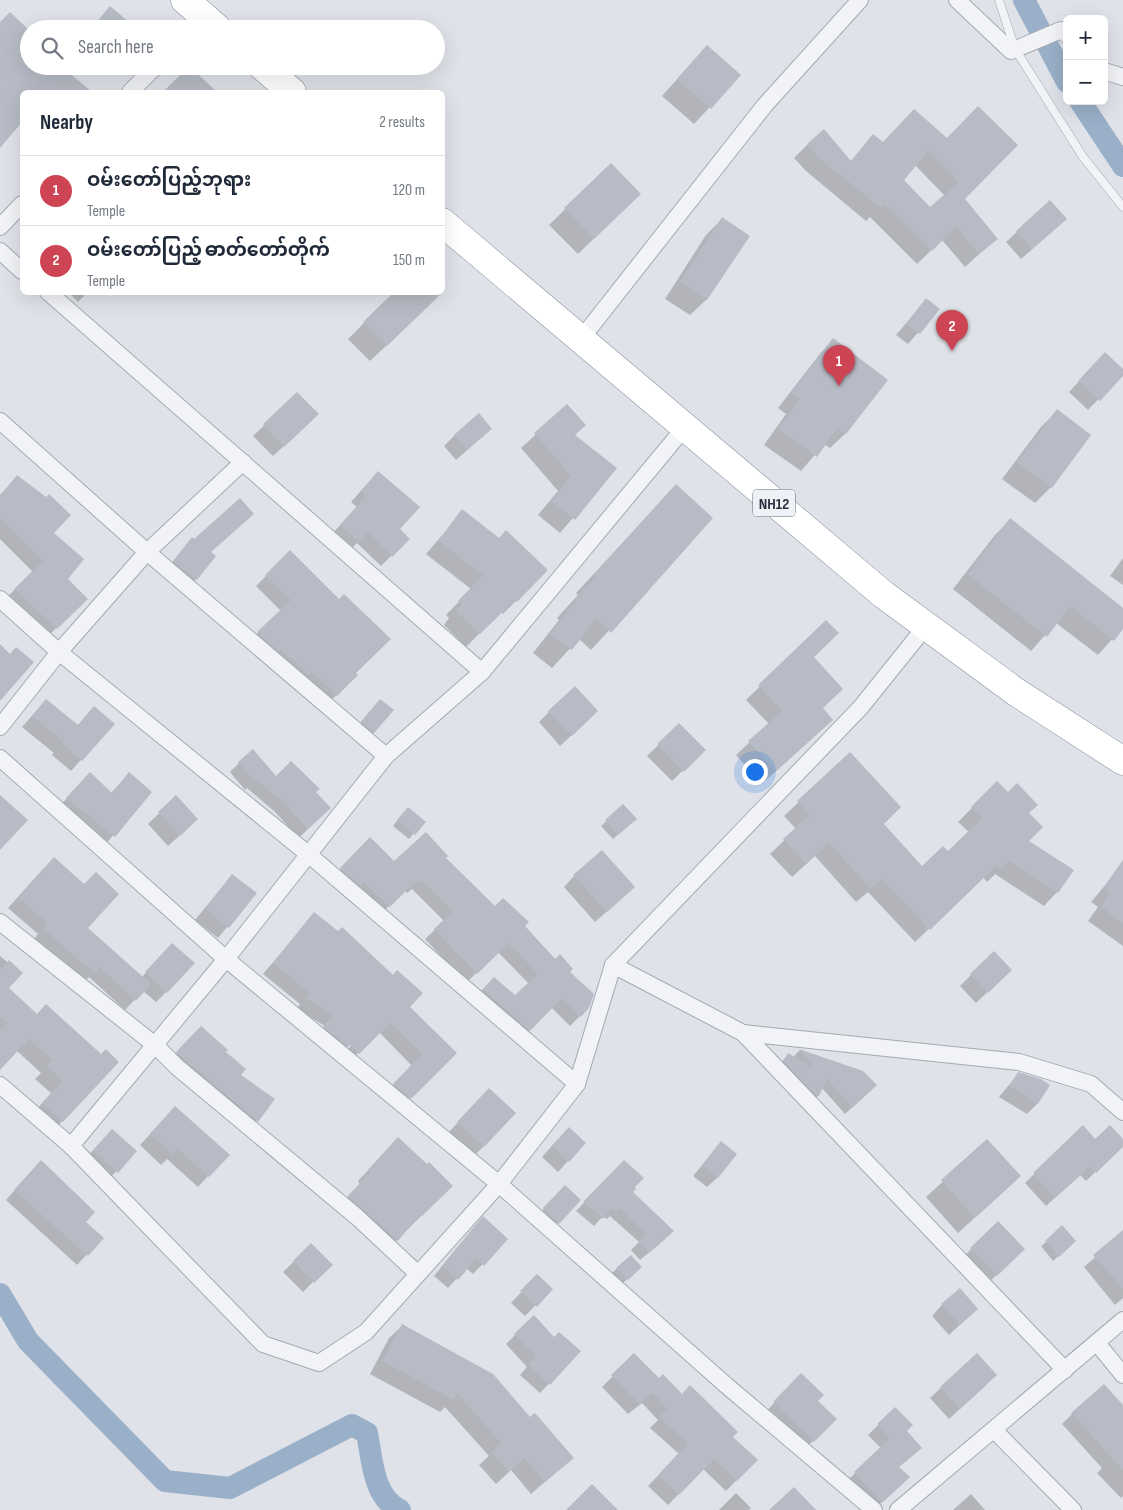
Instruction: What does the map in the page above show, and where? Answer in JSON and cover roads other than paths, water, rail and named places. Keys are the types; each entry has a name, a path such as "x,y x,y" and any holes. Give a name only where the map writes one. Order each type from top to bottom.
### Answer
{"highway":[{"path":"272,75 290,90"},
{"name":"NH12","path":"445,225 826,547 926,626 1016,692 1123,761"}],"street":[{"path":"581,339 765,105 860,0"},
{"path":"957,0 1011,51 1063,32"},
{"path":"1108,72 1123,77"},
{"path":"132,90 147,75"},
{"path":"0,227 20,206"},
{"path":"0,251 20,269"},
{"path":"51,295 482,672"},
{"path":"0,421 147,552 386,756"},
{"path":"71,1146 226,959 386,756 482,672 685,426"},
{"path":"0,727 59,652 147,552 243,462"},
{"path":"0,599 59,652 308,854 577,1084"},
{"path":"0,1085 71,1146 263,1344 319,1363 366,1332 499,1184 577,1084 613,965 861,708 926,626"},
{"path":"0,758 226,959 499,1184 727,1386 874,1510"},
{"path":"0,922 155,1045 176,1067 357,1217 418,1274"},
{"path":"613,965 742,1033 1065,1370"},
{"path":"742,1033 1019,1062 1091,1084 1123,1112"},
{"path":"898,1510 1123,1320"},
{"path":"1097,1343 1123,1375"},
{"path":"994,1430 1073,1510"}],"lane":[{"path":"999,0 1021,47 1083,157 1123,207"}],"waterway":[{"path":"1024,0 1063,74"},
{"path":"1083,105 1123,166"},
{"path":"0,1294 28,1341 165,1481 230,1488 352,1425 367,1433 375,1476 379,1487 391,1504 400,1510"}],"place":[{"name":"ဝမ်းတော်ပြည့် ဓာတ်တော်တိုက်","path":"952,351"},
{"name":"ဝမ်းတော်ပြည့်ဘုရား","path":"839,386"}]}
